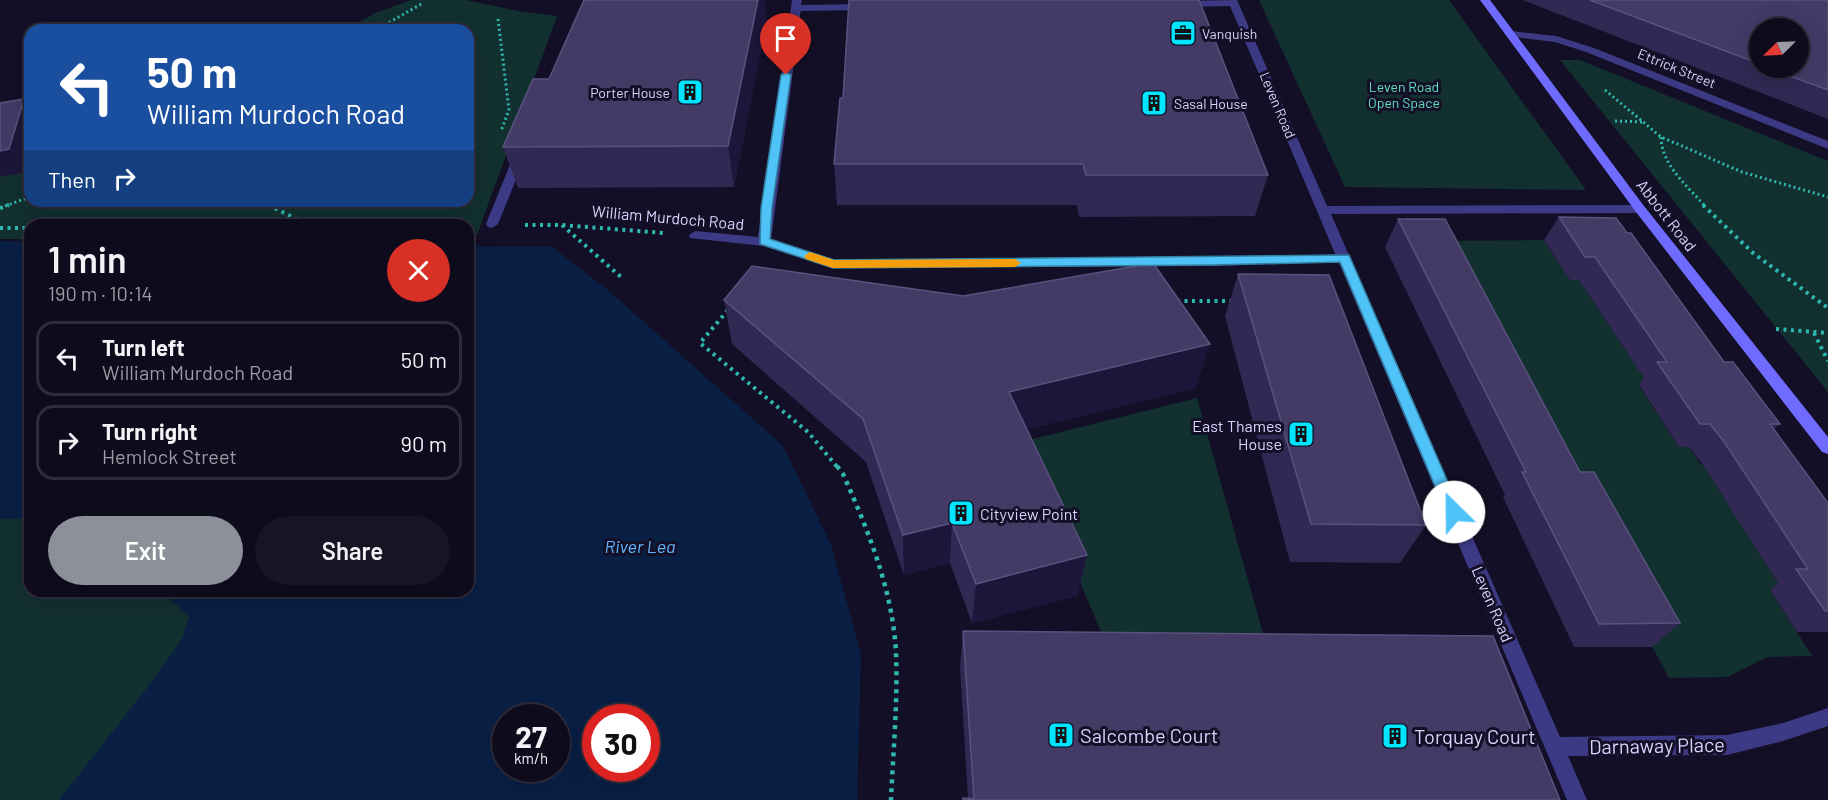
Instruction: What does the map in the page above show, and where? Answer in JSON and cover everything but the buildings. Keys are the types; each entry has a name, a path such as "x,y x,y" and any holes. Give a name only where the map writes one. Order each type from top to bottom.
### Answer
{"main road":[{"name":"Abbott Road","path":"1485,0 1641,209 1828,448"}],"street":[{"path":"1174,4 1233,2"},
{"name":"Leven Road","path":"1233,2 1577,800"},
{"path":"764,242 766,208 797,4 879,7"},
{"name":"Ettrick Street","path":"1511,34 1556,39 1590,50 1828,145"},
{"path":"492,225 523,148"},
{"path":"1323,210 1641,209"},
{"name":"William Murdoch Road","path":"695,235 764,242 833,264 1202,262 1345,258"},
{"name":"Darnaway Place","path":"1554,747 1727,745 1783,732 1828,717"}],"path":[{"path":"386,24 423,3"},
{"path":"498,19 509,110 498,141"},
{"path":"1600,87 1661,137 1742,172 1828,197"},
{"path":"1661,137 1661,150 1679,177 1709,211 1753,253 1828,308"},
{"path":"0,208 24,199"},
{"path":"273,207 297,219"},
{"path":"561,225 621,277"},
{"name":"William Murdoch Road","path":"561,225 695,235"},
{"path":"0,228 24,228"},
{"path":"1174,301 1233,301"},
{"path":"730,307 700,343 808,432 843,474 869,533 890,612 896,653 891,800"},
{"path":"1733,325 1828,333"},
{"path":"1814,332 1828,362"}],"green space":[{"path":"411,0 466,0 518,11 557,16 477,235 474,235 474,219 24,219 24,239 0,239 0,124 24,122 24,207 474,207 474,24 356,24 375,13"},
{"name":"Leven Road Open Space","path":"1259,0 1449,0 1586,190 1345,187"},
{"path":"1560,60 1580,60 1828,161 1828,392"},
{"path":"1544,240 1570,280 1585,280 1600,312 1608,312 1649,385 1639,386 1679,447 1689,447 1701,465 1708,465 1764,561 1771,561 1790,590 1770,590 1812,656 1767,657 1727,677 1669,678 1435,241"},
{"path":"1197,398 1264,637 1102,634 1021,442"},
{"path":"24,431 24,597 357,597 239,800 0,800 0,432"}],"water":[{"path":"0,241 24,241 24,518 0,519"},
{"name":"River Lea","path":"474,246 552,247 609,291 783,446 831,545 861,654 857,800 59,800 153,680 182,639 189,616 166,597 474,597"}],"slow traffic":[{"path":"810,256 833,264 1015,263"}],"place":[{"name":"Vanquish","path":"1183,33"},
{"name":"Porter House","path":"690,92"},
{"name":"Sasal House","path":"1154,103"},
{"name":"East Thames House","path":"1301,434"},
{"name":"Cityview Point","path":"961,513"},
{"name":"Salcombe Court","path":"1061,735"},
{"name":"Torquay Court","path":"1395,736"}],"route":[{"path":"786,75 766,208 764,242 833,264 1345,258 1454,512"}]}
